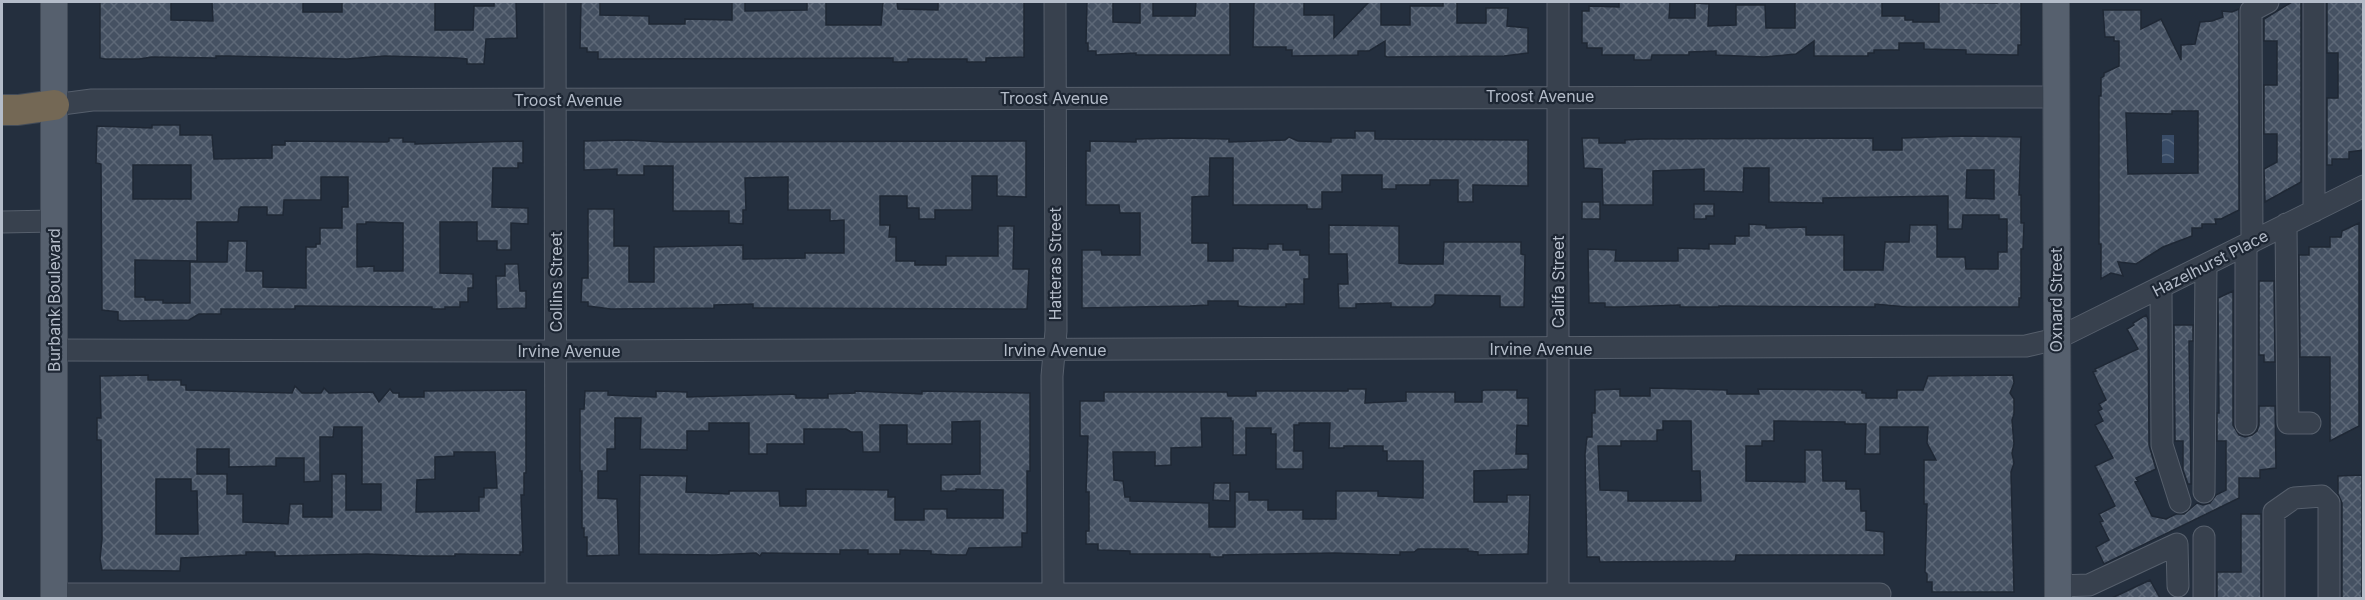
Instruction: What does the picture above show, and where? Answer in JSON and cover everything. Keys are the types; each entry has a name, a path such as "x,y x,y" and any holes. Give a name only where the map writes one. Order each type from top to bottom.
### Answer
{"highway":[{"path":"2,110 54,105"}],"main road":[{"name":"Burbank Boulevard","path":"54,2 54,596"},
{"name":"Oxnard Street","path":"2056,2 2058,592"}],"street":[{"name":"Collins Street","path":"555,2 556,597"},
{"name":"Hatteras Street","path":"1053,597 1055,2"},
{"name":"Califa Street","path":"1558,2 1558,596"},
{"path":"2246,423 2251,10 2268,2"},
{"path":"2314,2 2314,211"},
{"name":"Troost Avenue","path":"54,105 92,100 2055,97"},
{"name":"Hazelhurst Place","path":"2056,339 2364,186"},
{"path":"2,222 54,221"},
{"path":"2286,225 2288,423 2310,423"},
{"path":"2204,492 2206,265"},
{"path":"2161,288 2162,445 2180,502"},
{"name":"Irvine Avenue","path":"53,350 1558,349 2026,346 2056,339"},
{"path":"2274,598 2274,512 2294,498 2322,496 2329,503 2329,598"},
{"path":"2204,537 2204,598"},
{"path":"2058,592 2089,585 2177,544 2178,586"},
{"path":"54,596 1053,597 1880,594"}],"water":[{"path":"2162,135 2174,135 2174,163 2162,163"}],"building":[{"path":"100,2 171,2 171,20 213,21 212,2 303,2 303,12 342,12 342,2 435,2 435,30 473,30 474,6 494,6 494,2 516,2 517,38 486,39 484,64 467,64 467,59 457,58 385,56 347,59 216,56 216,58 105,59 100,58"},
{"path":"581,2 600,2 600,15 649,16 649,24 685,24 685,19 732,20 732,2 745,2 745,11 807,10 807,2 826,2 826,25 881,25 883,2 897,2 898,9 938,10 938,2 1024,2 1024,57 986,58 986,62 967,62 967,59 908,59 908,62 893,62 893,58 598,59 598,52 587,52 587,48 580,48"},
{"path":"1087,2 1113,2 1113,22 1140,23 1140,2 1153,2 1153,16 1195,16 1196,2 1230,2 1230,55 1136,55 1136,53 1096,55 1096,51 1088,51 1088,43 1086,43"},
{"path":"1254,2 1304,2 1304,15 1334,15 1334,38 1369,2 1381,2 1381,25 1410,25 1410,6 1443,6 1443,2 1457,2 1457,23 1486,23 1486,8 1508,8 1507,26 1528,28 1528,53 1504,56 1387,57 1385,56 1385,41 1369,51 1358,51 1358,55 1292,56 1292,50 1286,50 1286,47 1253,47"},
{"path":"1619,2 1670,2 1669,18 1695,18 1695,3 1709,4 1708,26 1736,25 1736,5 1765,5 1766,28 1795,28 1795,2 1882,2 1882,16 1905,16 1905,20 1913,20 1913,22 1939,22 1939,2 2021,2 2021,45 2018,45 2018,55 1966,54 1966,50 1924,49 1924,43 1899,43 1899,50 1874,50 1874,53 1868,53 1868,56 1814,56 1814,41 1796,54 1764,57 1716,55 1716,51 1689,52 1689,55 1652,55 1651,60 1634,60 1634,55 1602,55 1602,48 1587,48 1587,43 1582,43 1582,11 1589,11 1589,6 1619,7"},
{"path":"2292,2 2301,2 2301,182 2265,202 2264,169 2277,162 2277,134 2264,134 2264,85 2277,85 2277,41 2264,41 2264,19"},
{"path":"2327,2 2364,2 2364,150 2349,152 2349,159 2332,159 2332,165 2327,165 2327,98 2338,98 2338,53 2327,53"},
{"path":"2239,9 2239,210 2221,219 2215,219 2216,224 2202,224 2202,228 2192,228 2192,236 2163,247 2136,264 2118,262 2123,276 2111,273 2101,279 2099,96 2101,96 2101,78 2104,73 2119,66 2119,41 2114,41 2114,37 2105,37 2103,10 2141,10 2141,29 2161,19 2181,60 2181,45 2195,44 2200,22 2223,17 2222,11 2232,12","holes":["2172,111 2198,111 2198,173 2128,174 2126,113 2172,114"]},
{"path":"152,125 180,125 180,135 212,135 214,159 272,158 272,145 285,145 285,141 387,142 389,138 403,138 403,142 415,142 415,144 523,141 523,163 518,163 518,168 493,168 492,207 528,208 528,224 511,223 511,250 497,250 497,241 477,241 477,222 440,222 440,273 473,274 473,288 468,288 468,302 460,302 460,307 432,309 432,307 295,306 295,309 221,309 221,314 199,314 189,320 121,321 118,320 118,312 102,310 101,164 96,163 97,126 152,128","holes":["133,165 191,165 191,199 133,199","321,177 348,177 348,207 342,207 342,228 320,228 320,244 316,244 316,247 306,247 306,288 263,287 263,271 246,271 247,241 228,241 227,262 190,262 190,303 163,303 163,300 145,300 145,297 135,297 135,260 197,261 197,222 238,222 241,207 267,207 267,215 283,215 284,200 321,200","366,222 403,223 403,271 374,271 374,266 357,267 357,224 366,224"]},
{"path":"1355,131 1375,131 1375,139 1528,140 1528,186 1473,185 1473,202 1458,202 1458,180 1430,180 1430,185 1396,185 1396,189 1382,189 1382,175 1342,175 1342,192 1322,192 1322,209 1307,209 1307,205 1233,205 1233,158 1210,158 1209,196 1192,197 1192,243 1208,243 1208,261 1233,261 1233,248 1268,249 1268,244 1283,244 1283,250 1300,250 1300,255 1309,255 1309,279 1304,279 1304,304 1286,304 1286,307 1249,307 1238,306 1238,301 1208,301 1208,305 1190,306 1082,308 1082,250 1101,250 1102,255 1140,255 1140,213 1120,213 1119,205 1086,205 1086,151 1090,151 1090,141 1136,142 1136,139 1180,138 1229,139 1229,142 1285,140 1289,137 1298,141 1331,142 1331,138 1355,138"},
{"path":"2021,137 2019,195 2021,195 2021,223 2024,223 2019,307 1907,307 1875,304 1875,307 1680,307 1680,305 1605,307 1605,303 1589,303 1588,249 1616,250 1615,261 1678,261 1678,248 1709,249 1709,244 1735,244 1735,236 1749,236 1749,224 1766,225 1766,228 1806,227 1806,235 1844,235 1844,270 1883,270 1885,242 1909,242 1910,225 1937,225 1937,257 1965,257 1966,269 1998,269 1998,252 2007,252 2007,219 1999,219 1999,215 1963,215 1962,229 1948,229 1948,196 1823,198 1823,203 1769,202 1769,168 1744,168 1743,192 1704,191 1704,169 1653,171 1653,205 1603,205 1602,169 1584,168 1582,138 1599,138 1599,143 1625,143 1625,140 1643,139 1873,138 1873,150 1902,150 1902,138","holes":["1967,170 1994,170 1994,199 1966,198"]},
{"path":"584,141 666,142 1026,141 1026,197 997,196 997,176 972,176 972,210 935,210 935,219 919,219 919,208 907,208 907,196 880,196 880,225 890,225 889,237 896,237 896,261 915,261 915,265 946,265 946,256 998,256 998,226 1014,226 1013,269 1029,269 1027,309 753,308 753,304 714,305 714,308 611,309 588,306 588,302 581,302 582,278 588,278 588,209 614,209 614,246 629,246 629,282 654,282 654,247 743,245 743,259 805,258 805,253 844,253 844,220 830,221 830,210 788,210 788,177 745,178 746,210 743,210 743,224 729,223 729,211 673,211 673,166 644,166 644,175 617,175 617,169 584,170"},
{"path":"1582,202 1600,202 1600,219 1582,219"},
{"path":"1694,204 1714,204 1714,216 1694,219"},
{"path":"2359,223 2359,426 2330,441 2330,357 2300,357 2299,255 2309,255 2309,247 2330,247 2330,237 2341,237 2342,231"},
{"path":"1329,225 1399,226 1399,263 1407,264 1443,264 1444,242 1521,242 1521,254 1525,255 1524,307 1500,307 1500,296 1435,295 1435,303 1431,307 1391,307 1391,303 1356,304 1356,308 1339,308 1338,284 1348,284 1347,254 1329,254"},
{"path":"505,264 518,264 520,291 526,291 526,308 497,309 496,276 505,276"},
{"path":"2259,281 2274,281 2275,362 2264,362 2264,355 2259,355"},
{"path":"2233,291 2233,425 2239,435 2245,437 2252,435 2257,431 2259,425 2259,406 2275,406 2276,468 2260,470 2260,478 2239,478 2239,498 2104,564 2096,547 2109,540 2100,522 2103,521 2099,514 2115,506 2095,466 2113,458 2095,425 2103,421 2098,411 2102,409 2099,404 2106,400 2093,372 2138,349 2127,329 2146,315 2148,319 2149,445 2156,469 2136,478 2138,481 2135,482 2152,516 2166,519 2176,514 2184,514 2197,503 2203,505 2210,503 2216,495 2226,490 2226,441 2217,441 2217,413 2219,413 2218,298"},
{"path":"2174,325 2193,325 2193,341 2189,341 2191,484 2188,484 2183,470 2183,441 2175,441"},
{"path":"148,375 148,380 181,380 181,385 186,385 186,390 292,393 295,386 302,393 321,393 324,388 329,393 373,392 379,402 390,389 393,393 399,393 399,397 424,397 424,391 526,390 526,473 524,473 524,495 521,495 523,552 520,552 520,555 275,556 275,552 246,552 246,555 181,558 180,571 102,570 100,559 102,539 101,440 97,440 97,418 101,418 100,376","holes":["334,427 362,427 362,484 381,484 381,510 346,510 346,474 332,474 332,517 303,517 303,504 290,504 288,524 243,522 243,494 227,494 227,474 197,474 197,449 229,449 229,467 276,466 276,458 304,458 304,482 320,481 320,437 333,437","454,452 495,452 497,488 484,488 484,497 479,497 479,511 416,512 417,480 435,479 435,457 454,456","156,479 191,479 191,491 197,491 198,534 156,534"]},
{"path":"2013,375 2014,383 2010,393 2014,399 2012,453 2014,463 2011,472 2014,592 1932,592 1932,582 1927,582 1925,572 1927,504 1924,504 1924,460 1936,460 1927,443 1928,427 1880,427 1880,454 1865,454 1866,424 1774,421 1774,441 1762,441 1762,446 1746,446 1746,481 1805,482 1805,450 1822,450 1823,481 1846,481 1846,489 1860,489 1861,511 1866,511 1866,530 1884,532 1884,555 1736,555 1735,561 1600,562 1599,557 1587,557 1585,454 1587,437 1592,437 1595,390 1620,389 1620,396 1650,396 1650,388 1727,390 1727,394 1759,394 1758,389 1862,390 1862,393 1866,393 1866,398 1897,398 1897,390 1923,390 1928,376","holes":["1663,421 1691,421 1692,471 1700,471 1701,501 1628,501 1628,491 1600,490 1598,446 1621,446 1621,441 1657,441 1657,430 1663,430"]},
{"path":"1348,389 1366,389 1365,403 1406,401 1406,392 1455,392 1455,402 1482,402 1482,391 1484,390 1517,390 1517,398 1528,398 1528,426 1517,425 1516,454 1528,454 1528,469 1474,471 1474,502 1507,502 1507,495 1530,495 1528,554 1478,555 1478,552 1468,551 1468,549 1418,549 1414,552 1400,552 1400,555 1334,553 1210,557 1210,554 1130,554 1130,551 1098,550 1098,544 1086,544 1086,531 1089,531 1089,492 1086,492 1088,436 1080,436 1080,401 1104,401 1104,392 1227,392 1228,396 1256,396 1256,391 1348,391","holes":["1201,418 1231,418 1233,421 1233,455 1246,455 1246,428 1271,428 1271,434 1276,434 1276,469 1303,469 1303,451 1294,451 1294,425 1299,425 1299,423 1330,423 1329,448 1383,446 1383,451 1387,451 1387,461 1423,461 1423,498 1378,496 1378,491 1336,491 1336,519 1303,519 1303,510 1268,510 1268,500 1249,500 1249,492 1235,492 1235,527 1209,527 1209,503 1130,501 1130,497 1125,497 1123,481 1114,480 1113,452 1155,452 1155,466 1171,465 1171,448 1202,447"]},
{"path":"585,391 608,391 608,395 656,397 656,391 687,392 687,397 793,394 796,398 828,398 828,394 855,393 855,391 922,394 922,391 1030,393 1027,533 1022,533 1022,547 969,548 966,555 900,550 900,554 868,554 868,550 840,550 840,554 762,553 760,556 756,553 639,554 640,475 687,476 686,492 729,494 729,491 779,491 780,506 806,506 806,489 888,490 888,497 895,497 895,520 924,520 924,509 947,509 947,518 1003,518 1003,490 941,491 941,475 980,474 980,421 952,422 952,444 907,444 907,425 880,425 880,452 863,452 862,432 851,432 846,429 804,429 804,444 767,444 767,454 749,454 749,423 709,423 709,431 687,431 687,450 640,449 641,418 615,418 615,449 607,449 607,471 598,471 598,498 617,499 619,555 587,556 587,537 584,537 584,528 582,528 582,471 580,471 580,409 584,409"},
{"path":"2362,475 2362,598 2342,598 2342,503 2338,494 2338,476"},
{"path":"1214,483 1230,483 1230,501 1213,500"},
{"path":"2241,514 2261,514 2261,598 2217,598 2217,572 2241,572"},
{"path":"2150,580 2160,598 2112,598"}]}
